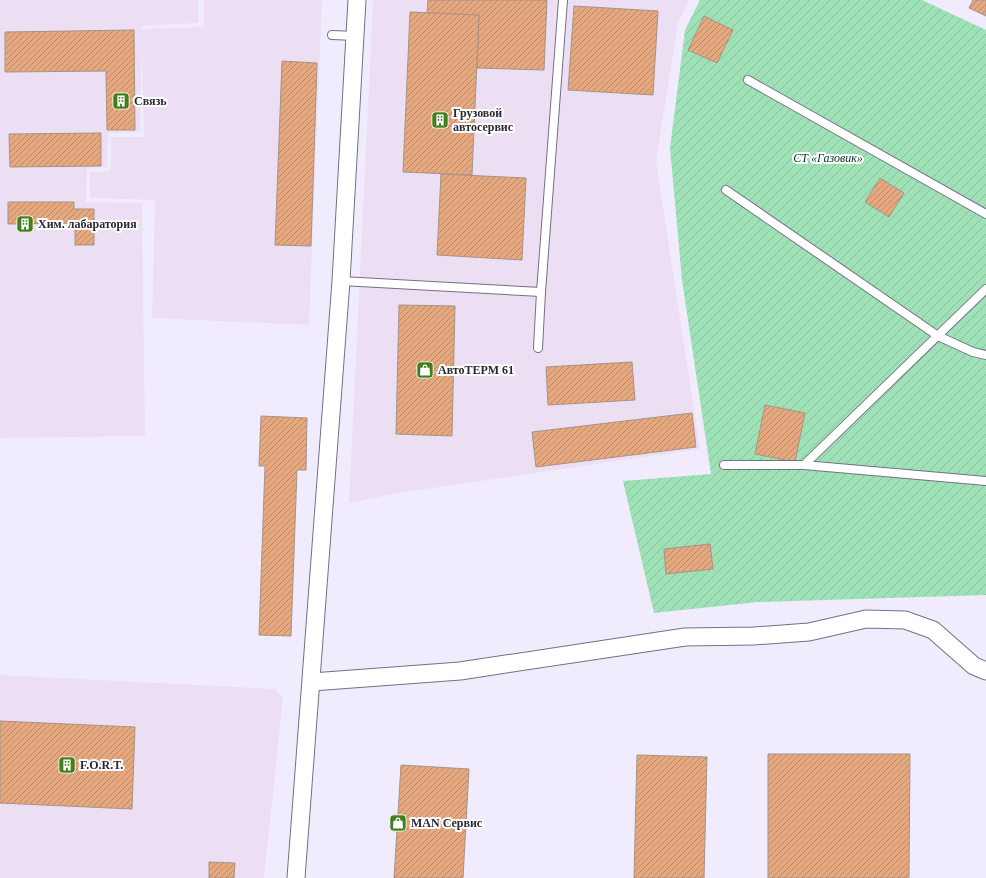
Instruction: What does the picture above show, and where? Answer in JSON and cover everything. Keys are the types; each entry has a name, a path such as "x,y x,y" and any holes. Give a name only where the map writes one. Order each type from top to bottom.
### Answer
{"street":[{"path":"296,878 341,282 357,0"},
{"path":"312,682 460,671 685,637 754,636 809,632 866,619 905,620 933,630 974,666 986,671"}],"lane":[{"path":"538,348 563,0"},
{"path":"332,35 355,36"},
{"path":"748,80 986,214"},
{"path":"726,190 938,336 973,352 986,355"},
{"path":"341,282 541,292"},
{"path":"804,465 986,289"},
{"path":"724,465 804,465 986,481"}],"shaded area":[{"path":"0,0 198,0 198,23 142,26 142,29 204,27 204,0 322,0 309,325 152,318 155,200 90,198 90,172 111,171 111,137 144,137 142,44 140,132 108,133 107,167 87,168 86,202 142,203 145,436 0,438"},
{"path":"373,0 689,0 678,24 656,161 700,449 398,493 349,503"},
{"path":"0,675 275,689 283,699 264,878 0,878"}],"green space":[{"name":"СТ «Газовик»","path":"700,0 922,0 986,30 986,595 758,602 654,613 623,481 711,474 682,280 670,148 685,30"}],"building":[{"path":"428,0 547,0 544,70 477,68 479,15 427,13"},
{"path":"973,0 986,0 986,16 969,8"},
{"path":"574,6 658,11 653,95 568,90"},
{"name":"Грузовой автосервис","path":"410,12 479,15 472,175 403,172"},
{"path":"704,16 733,30 717,63 688,50"},
{"name":"Связь","path":"134,30 135,130 107,130 106,71 5,72 5,32"},
{"path":"282,61 317,63 311,246 275,245"},
{"path":"101,133 101,166 10,167 9,134"},
{"path":"441,174 526,178 522,260 437,255"},
{"path":"880,178 904,193 889,217 865,202"},
{"name":"Хим. лабаратория","path":"8,202 74,202 74,209 94,209 94,245 75,245 75,223 8,224"},
{"name":"АвтоТЕРМ 61","path":"399,305 455,306 452,436 396,434"},
{"path":"632,362 635,400 548,405 546,367"},
{"path":"765,405 805,413 795,462 755,454"},
{"path":"692,413 696,447 536,467 532,432"},
{"path":"261,416 307,418 306,470 297,470 291,636 259,635 265,466 259,466"},
{"path":"710,544 713,569 666,574 664,549"},
{"name":"F.O.R.T.","path":"0,721 135,727 132,809 0,803"},
{"path":"768,754 910,754 909,878 768,878"},
{"path":"637,755 707,757 704,878 634,878"},
{"path":"401,765 469,769 463,878 394,878"},
{"path":"209,862 235,863 234,878 209,878"}],"place":[{"name":"Связь","path":"121,101"},
{"name":"Грузовой автосервис","path":"440,120"},
{"name":"Хим. лабаратория","path":"25,224"},
{"name":"АвтоТЕРМ 61","path":"425,370"},
{"name":"F.O.R.T.","path":"67,765"},
{"name":"MAN Сервис","path":"398,823"}]}
